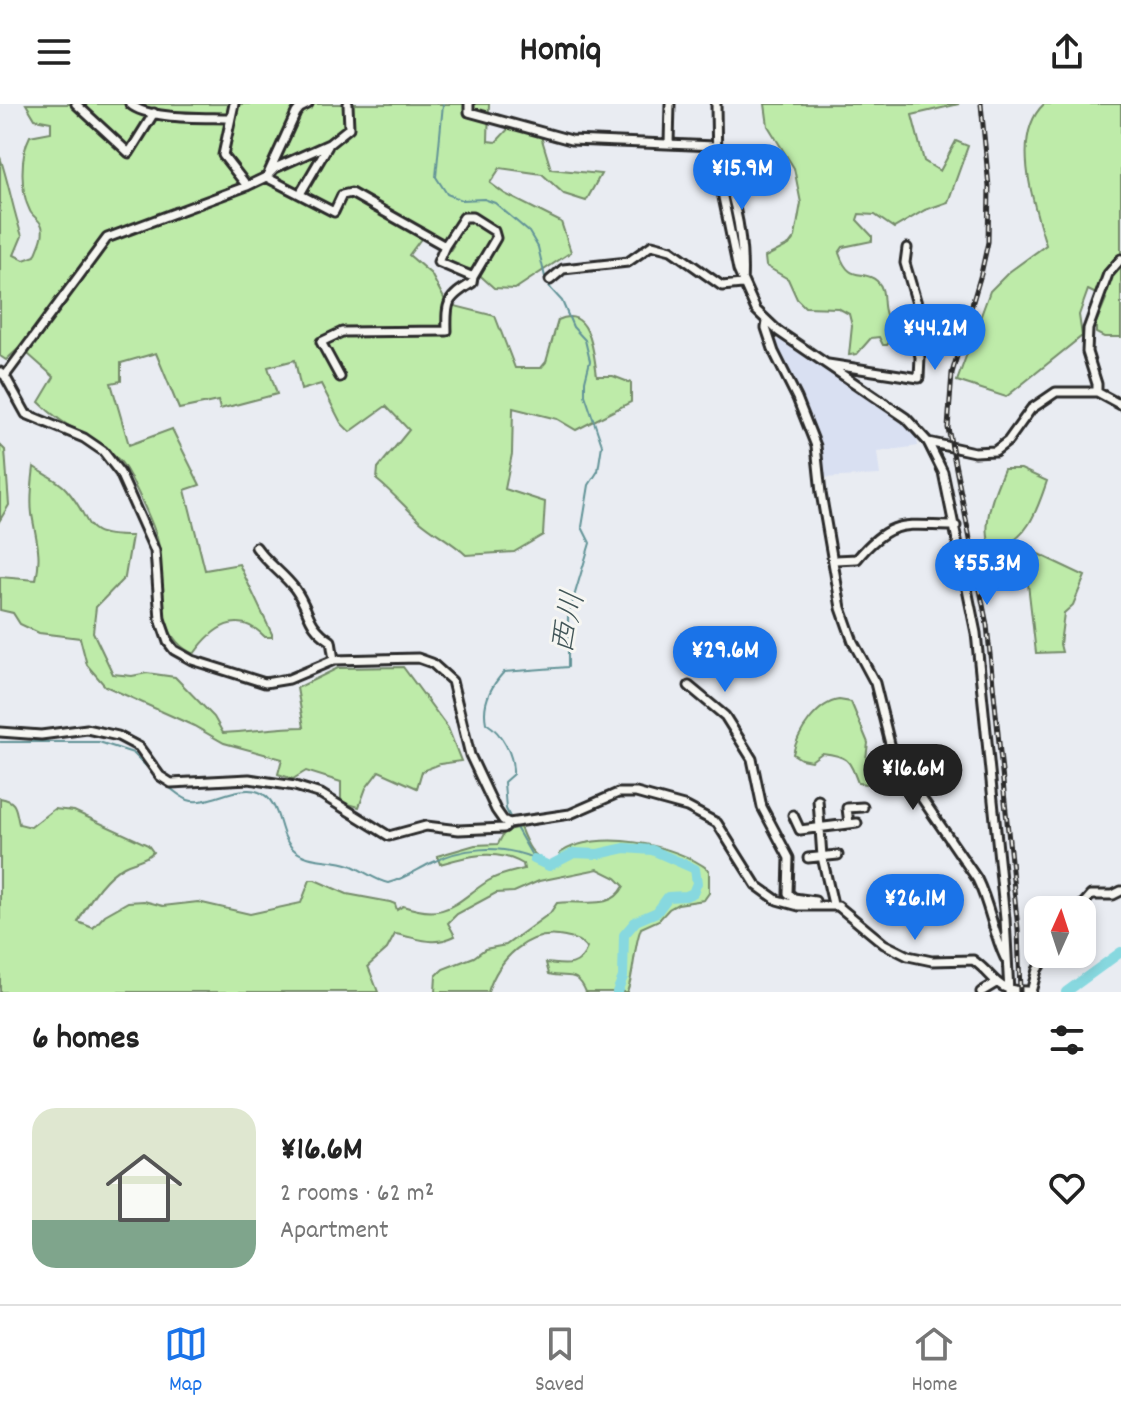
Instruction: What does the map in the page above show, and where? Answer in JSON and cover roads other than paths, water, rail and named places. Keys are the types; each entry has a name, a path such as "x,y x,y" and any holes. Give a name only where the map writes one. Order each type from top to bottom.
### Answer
{"street":[{"path":"76,104 129,153 154,113"},
{"path":"130,104 136,109 154,113 229,118"},
{"path":"234,104 223,155 247,186"},
{"path":"266,177 296,113 308,104"},
{"path":"348,104 349,128 329,144 275,168 266,177 247,186 107,238 3,374 26,414 84,438 103,451 120,473 151,539 157,562 160,619 174,650 199,663 265,683 289,679 334,660 418,658 432,663 448,675 456,691 470,755 503,820 509,823 570,814 618,793 649,796 687,807 717,823 756,885 770,896 799,906 833,904 896,951 932,961 973,960 996,983 1009,991 1030,991 1038,968"},
{"path":"469,104 469,112 571,140 715,146"},
{"path":"669,143 670,104"},
{"path":"716,104 715,146 739,225 743,251 742,284 756,310 767,322 900,413 928,442 943,472 956,526 980,663 1009,991"},
{"path":"300,194 329,144"},
{"path":"266,177 334,212 342,195 351,193 445,246"},
{"path":"340,377 321,342 342,332 447,331 446,310 451,296 472,283 496,238 494,231 472,217 464,217 438,262 473,277"},
{"path":"550,280 563,269 628,262 652,245 671,250 722,286 742,284"},
{"path":"826,364 919,378 920,357 916,341 920,314 905,263 907,248"},
{"path":"1097,392 1087,352 1088,329 1108,274 1121,259"},
{"path":"767,322 774,352 816,446 841,608 853,642 875,683 893,756 977,879 1008,964"},
{"path":"928,442 974,452 995,451 1008,441 1031,409 1056,392 1097,392 1121,405"},
{"path":"835,560 857,559 870,543 890,529 956,526"},
{"path":"256,547 297,591 317,631 331,641 334,660"},
{"path":"689,686 725,716 752,759 762,807 789,858 788,893 794,898 815,901 820,905"},
{"path":"0,732 41,735 87,729 118,736 139,747 160,776 171,783 249,779 295,786 321,794 389,836 426,826 459,830 504,828 509,823"},
{"path":"818,800 822,857 833,904"},
{"path":"793,815 800,830 821,828 853,824 847,808 863,807"},
{"path":"808,858 838,855"},
{"path":"1093,896 1113,895 1121,891"},
{"path":"981,992 996,983"}],"waterway":[{"name":"西川","path":"443,104 436,177 447,194 462,200 484,199 495,203 529,232 538,247 551,289 562,301 573,327 585,340 590,361 585,395 602,445 598,471 589,485 582,527 590,543 568,617 568,667 504,672 495,683 487,702 486,723 502,739 511,759 513,774 504,782 506,809 511,819"},
{"path":"0,742 99,742 133,753 155,775"},
{"path":"163,782 188,800 196,801 242,790 259,792 272,802 287,842 298,853 350,865 388,883 441,858 467,851 494,849 533,858"},
{"name":"西川","path":"514,824 534,859"},
{"name":"西川","path":"534,859 549,866 574,853 598,854 625,848 652,850 695,869 697,883 693,893 668,897 657,912 636,921 624,935 623,977 617,992"},
{"path":"1066,992 1121,952"}],"railway":[{"path":"981,104 989,187 988,242 952,373 948,428 987,625 1018,929 1020,992"}]}
